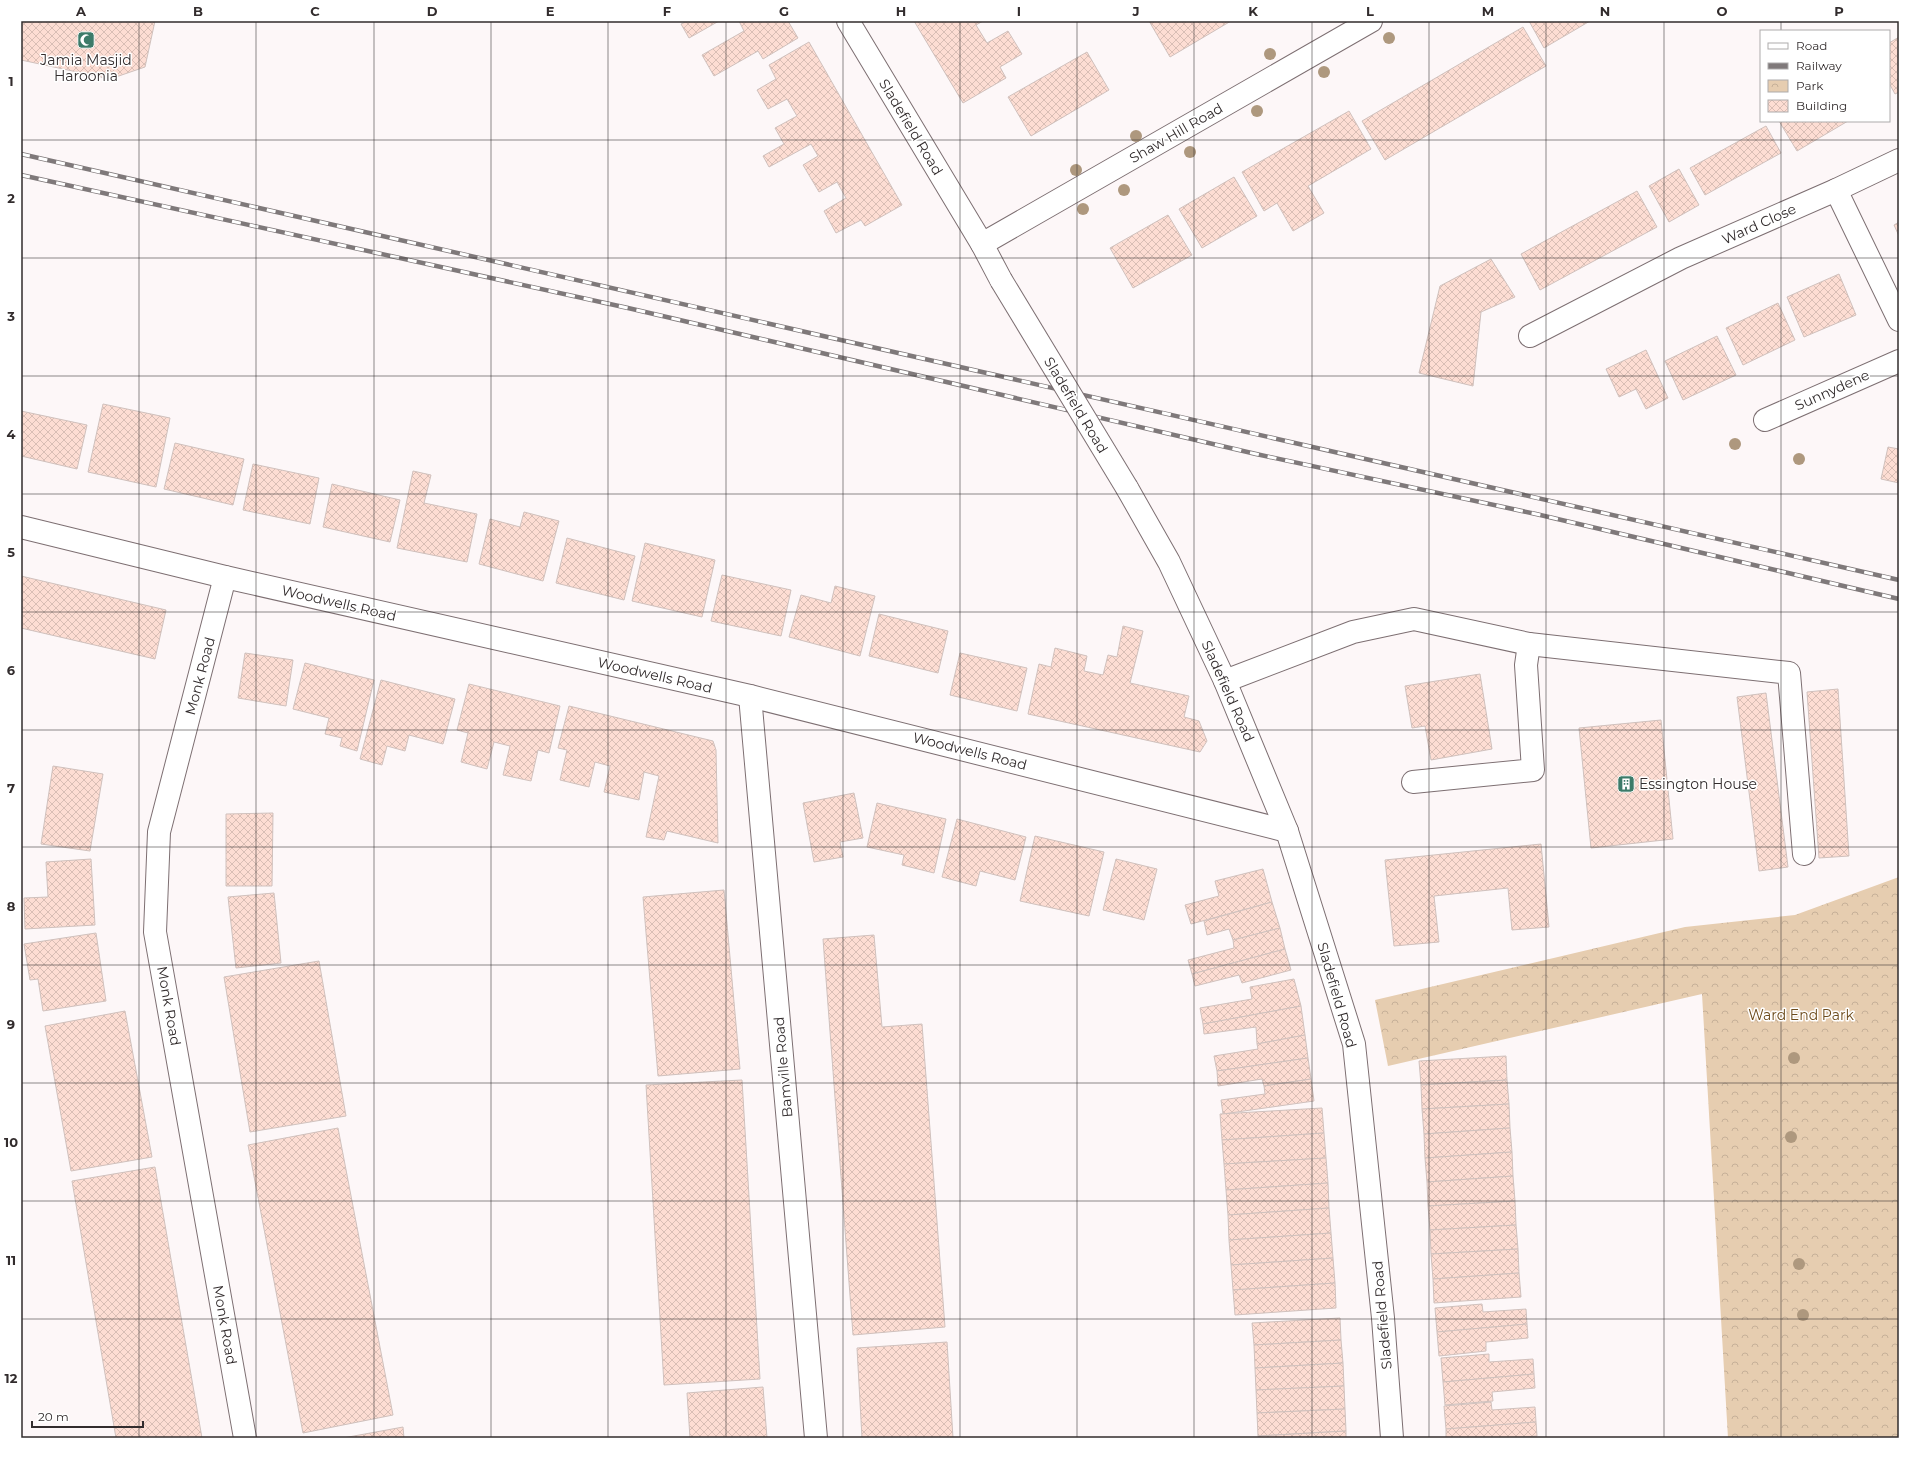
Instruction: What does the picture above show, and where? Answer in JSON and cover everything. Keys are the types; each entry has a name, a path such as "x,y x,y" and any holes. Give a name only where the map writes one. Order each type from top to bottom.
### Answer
{"street":[{"name":"Sladefield Road","path":"848,21 982,244 1001,280 1127,488 1169,562 1225,681 1287,831 1354,1044 1383,1318 1392,1438"},
{"name":"Shaw Hill Road","path":"982,244 1371,21"},
{"name":"Ward Close","path":"1530,336 1681,258 1836,190 1899,160"},
{"path":"1836,190 1899,320"},
{"name":"Sunnydene","path":"1764,420 1899,361"},
{"name":"Woodwells Road","path":"21,527 225,577 750,696 1287,831"},
{"name":"Monk Road","path":"225,577 159,832 156,932 245,1438"},
{"path":"1225,681 1352,632 1414,619 1529,644 1789,673 1804,854"},
{"path":"1413,782 1534,770 1526,665 1529,644"},
{"name":"Bamville Road","path":"750,696 816,1438"}],"green space":[{"name":"Ward End Park","path":"1899,877 1899,1438 1728,1438 1702,994 1388,1066 1375,1000 1685,927 1795,915"}],"building":[{"name":"Jamia Masjid Haroonia","path":"21,21 155,21 145,67 110,79 21,60"},
{"path":"688,21 719,21 689,38 681,24"},
{"path":"739,21 788,21 798,38 763,59 758,51 714,76 702,55 744,31"},
{"path":"914,21 983,21 976,25 987,43 1008,31 1022,54 1000,67 1006,78 963,103"},
{"path":"1149,21 1231,21 1170,57"},
{"path":"1529,21 1590,21 1544,48"},
{"path":"1523,27 1546,66 1385,160 1362,121"},
{"path":"1899,37 1899,92 1895,94 1890,85 1890,42"},
{"path":"809,42 902,205 865,226 861,220 836,233 824,211 846,198 837,182 819,192 803,165 818,156 811,144 769,167 763,156 784,144 775,128 797,116 787,99 768,109 757,90 776,79 769,65"},
{"path":"1087,52 1109,90 1031,136 1008,97"},
{"path":"1349,111 1371,149 1308,186 1324,213 1293,231 1277,203 1264,211 1242,172"},
{"path":"1780,122 1846,122 1797,151"},
{"path":"1766,126 1781,153 1705,195 1690,168"},
{"path":"1679,169 1699,205 1669,222 1649,186"},
{"path":"1234,177 1257,216 1202,248 1179,209"},
{"path":"1637,191 1657,227 1540,290 1521,254"},
{"path":"1168,215 1192,255 1133,288 1110,248"},
{"path":"1899,222 1899,236 1894,225"},
{"path":"1491,259 1515,297 1481,312 1473,386 1419,373 1440,286"},
{"path":"1839,274 1856,315 1804,337 1787,297"},
{"path":"1778,303 1795,340 1743,365 1726,328"},
{"path":"1717,336 1736,375 1683,400 1665,361"},
{"path":"1646,350 1668,398 1646,409 1636,389 1619,397 1606,369"},
{"path":"103,404 170,418 156,487 88,472"},
{"path":"21,411 87,425 77,469 21,456"},
{"path":"175,443 244,459 233,505 164,489"},
{"path":"1888,447 1899,449 1899,483 1881,479"},
{"path":"253,464 319,478 310,524 243,510"},
{"path":"413,471 431,475 424,503 477,514 467,562 397,548"},
{"path":"332,484 400,500 390,542 323,527"},
{"path":"524,512 559,521 543,581 479,564 490,519 520,527"},
{"path":"567,538 635,556 624,600 556,583"},
{"path":"645,543 715,560 702,617 632,601"},
{"path":"722,575 791,590 781,636 711,621"},
{"path":"21,576 166,610 155,659 21,628"},
{"path":"835,586 875,596 860,656 789,637 801,595 831,603"},
{"path":"879,614 948,631 938,673 869,656"},
{"path":"1123,626 1143,631 1130,683 1189,696 1184,717 1199,721 1207,741 1200,752 1028,714 1039,664 1051,667 1055,648 1087,656 1084,671 1103,675 1108,655 1117,657"},
{"path":"245,653 293,660 286,706 238,698"},
{"path":"960,653 1027,668 1017,711 950,695"},
{"path":"305,663 374,680 357,751 340,746 342,738 325,734 329,718 293,709"},
{"path":"1480,674 1492,749 1431,760 1425,726 1412,728 1405,686"},
{"path":"381,680 455,699 443,744 409,735 405,751 387,746 382,765 360,759"},
{"path":"469,684 560,706 549,753 538,750 531,781 503,775 510,746 494,742 487,769 461,762 468,733 457,730"},
{"path":"1838,689 1849,856 1819,858 1807,692"},
{"path":"1766,693 1788,867 1759,871 1737,697"},
{"path":"569,706 713,741 716,750 718,843 667,831 664,840 646,837 659,776 644,772 639,800 604,792 610,766 595,762 589,787 560,780 567,750 558,748"},
{"name":"Essington House","path":"1661,720 1673,839 1591,848 1579,728"},
{"path":"53,766 103,774 90,851 41,844"},
{"path":"854,793 863,838 840,842 843,857 814,862 803,803"},
{"path":"877,803 946,819 934,873 902,865 904,855 867,847"},
{"path":"273,813 272,886 226,886 226,814"},
{"path":"957,819 1026,837 1015,880 980,871 976,886 942,877"},
{"path":"1035,836 1104,852 1089,916 1020,901"},
{"path":"1541,844 1549,927 1512,930 1508,888 1434,896 1439,942 1394,946 1385,860"},
{"path":"91,859 95,925 25,929 24,898 48,897 46,862"},
{"path":"1116,859 1157,869 1144,920 1103,910"},
{"path":"1263,869 1272,902 1191,924 1185,905 1219,896 1215,881"},
{"path":"724,890 740,1069 658,1076 643,897"},
{"path":"274,893 281,963 236,968 228,897"},
{"path":"1272,902 1280,928 1233,940 1229,929 1207,935 1204,921"},
{"path":"1280,928 1285,949 1192,974 1188,960 1234,948 1233,940"},
{"path":"96,933 106,1001 43,1011 38,979 30,980 24,944"},
{"path":"874,935 882,1027 922,1024 945,1327 853,1335 823,939"},
{"path":"1285,949 1291,970 1242,983 1239,975 1195,986 1192,974"},
{"path":"319,961 346,1116 250,1132 224,977"},
{"path":"1294,979 1301,1006 1203,1024 1200,1008 1252,999 1250,987"},
{"path":"1301,1006 1305,1035 1257,1044 1256,1027 1204,1034 1203,1024"},
{"path":"125,1011 152,1157 71,1171 45,1026"},
{"path":"1305,1035 1308,1058 1217,1071 1214,1056 1258,1049 1257,1044"},
{"path":"1506,1056 1507,1080 1421,1085 1419,1061"},
{"path":"1308,1058 1311,1079 1264,1086 1262,1079 1218,1086 1217,1071"},
{"path":"1311,1079 1314,1101 1223,1114 1221,1100 1265,1094 1264,1086"},
{"path":"742,1080 760,1379 664,1385 646,1085"},
{"path":"1507,1080 1509,1104 1422,1109 1421,1085"},
{"path":"1509,1104 1510,1128 1424,1134 1422,1109"},
{"path":"1322,1108 1324,1133 1222,1140 1220,1114"},
{"path":"338,1128 393,1415 303,1433 248,1145"},
{"path":"1510,1128 1512,1152 1425,1158 1424,1134"},
{"path":"1324,1133 1326,1158 1224,1164 1222,1140"},
{"path":"1512,1152 1513,1176 1427,1182 1425,1158"},
{"path":"1326,1158 1328,1183 1226,1190 1224,1164"},
{"path":"155,1167 202,1438 116,1438 72,1181"},
{"path":"1513,1176 1515,1201 1428,1206 1427,1182"},
{"path":"1328,1183 1329,1208 1228,1215 1226,1190"},
{"path":"1515,1201 1516,1225 1430,1230 1428,1206"},
{"path":"1329,1208 1331,1233 1229,1240 1228,1215"},
{"path":"1516,1225 1518,1249 1431,1254 1430,1230"},
{"path":"1331,1233 1333,1258 1231,1265 1229,1240"},
{"path":"1518,1249 1519,1273 1433,1279 1431,1254"},
{"path":"1333,1258 1335,1283 1233,1290 1231,1265"},
{"path":"1519,1273 1521,1297 1434,1303 1433,1279"},
{"path":"1335,1283 1336,1308 1235,1315 1233,1290"},
{"path":"1482,1304 1483,1312 1526,1309 1527,1324 1437,1332 1435,1308"},
{"path":"1340,1318 1341,1340 1254,1345 1252,1323"},
{"path":"1527,1324 1528,1338 1486,1342 1486,1351 1439,1356 1437,1332"},
{"path":"1341,1340 1343,1363 1255,1368 1254,1345"},
{"path":"947,1342 953,1438 862,1438 857,1348"},
{"path":"1489,1354 1489,1362 1533,1359 1534,1374 1443,1382 1441,1358"},
{"path":"1343,1363 1344,1386 1256,1390 1255,1368"},
{"path":"1534,1374 1535,1388 1492,1392 1493,1401 1445,1405 1443,1382"},
{"path":"1344,1386 1345,1409 1257,1413 1256,1390"},
{"path":"763,1387 767,1438 690,1438 687,1393"},
{"path":"1491,1402 1492,1410 1535,1407 1536,1422 1446,1429 1444,1406"},
{"path":"1345,1409 1346,1431 1258,1436 1257,1413"},
{"path":"1536,1422 1537,1436 1513,1438 1446,1438 1446,1429"},
{"path":"403,1427 404,1438 343,1438"},
{"path":"1346,1431 1346,1438 1259,1438 1258,1436"}],"railway":[{"path":"21,154 1899,580"},
{"path":"21,175 628,308 1256,454 1536,514 1899,599"}],"place":[{"name":"Jamia Masjid Haroonia","path":"86,40"},
{"name":"Essington House","path":"1626,784"}]}
